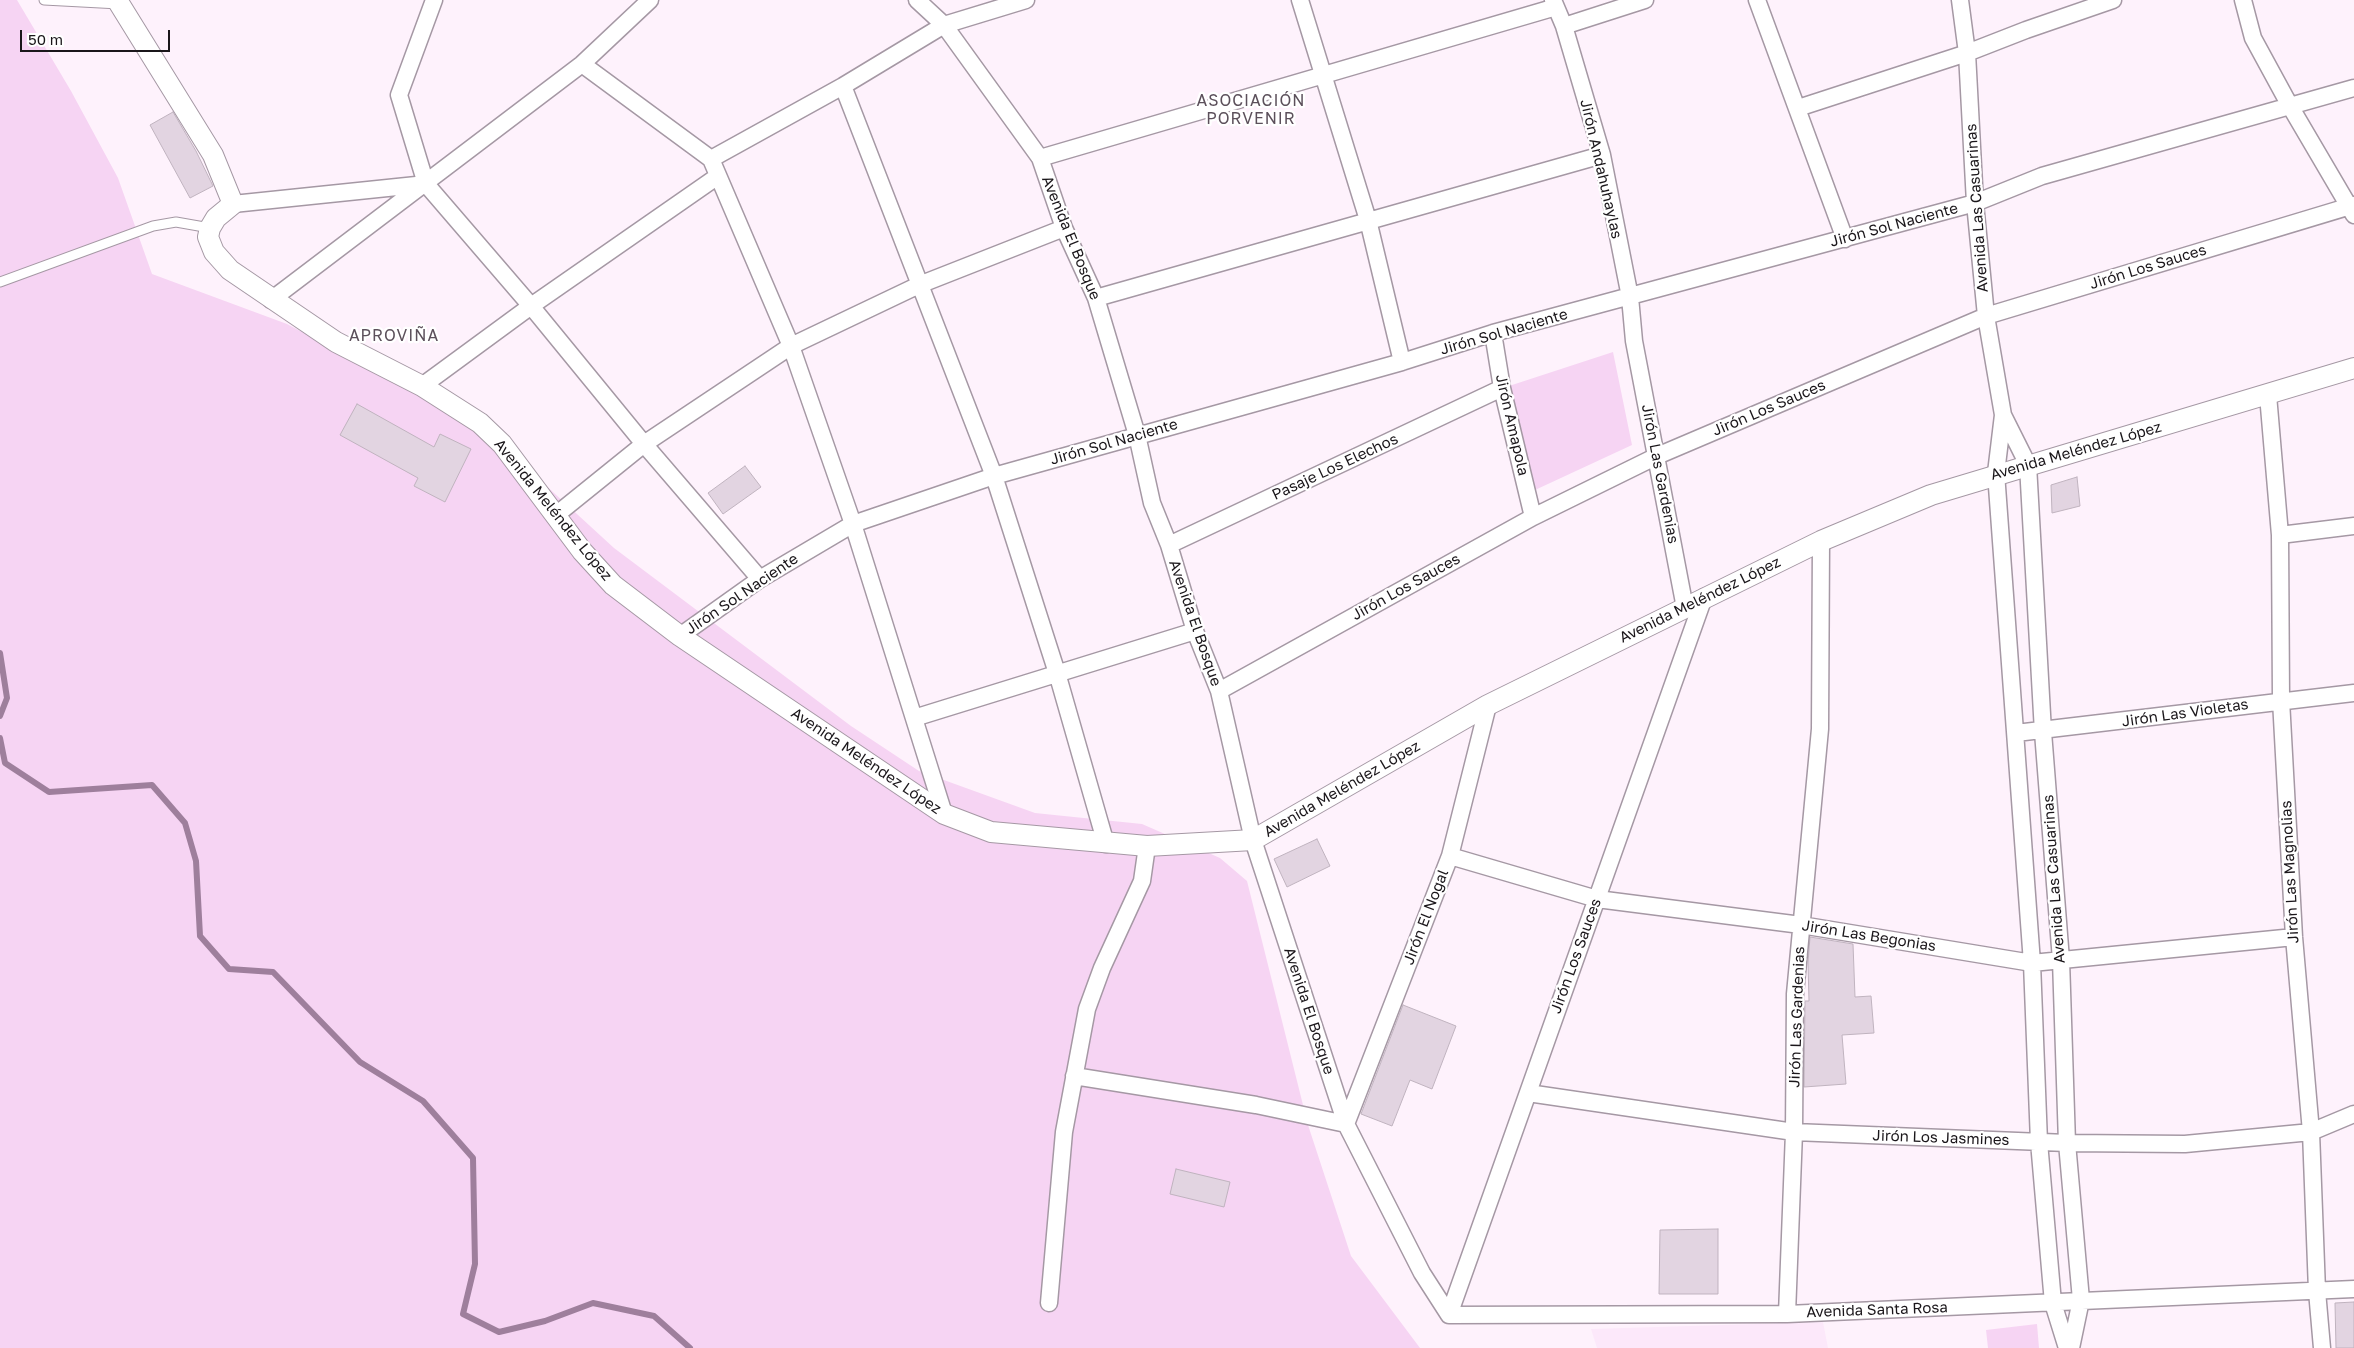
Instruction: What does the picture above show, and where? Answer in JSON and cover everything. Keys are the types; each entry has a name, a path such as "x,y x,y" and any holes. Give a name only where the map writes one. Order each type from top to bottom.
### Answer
{"street":[{"path":"434,0 399,95 426,184 760,579"},
{"path":"271,300 582,64 650,0"},
{"name":"Avenida El Bosque","path":"917,0 944,25 1040,158 1064,228 1096,298 1137,435 1152,503 1169,545 1195,631 1218,691 1253,840 1346,1124 1422,1273 1449,1315"},
{"path":"711,159 843,86 944,25 1026,0"},
{"path":"1300,0 1368,220 1402,362"},
{"path":"1564,26 1646,0"},
{"path":"1757,0 1845,239"},
{"name":"Avenida Las Casuarinas","path":"1960,0 1967,53 1976,203 1986,316 2003,415 1996,474 2032,963 2039,1142 2054,1303 2066,1348"},
{"path":"1798,108 1967,53 2113,0"},
{"path":"2242,0 2254,38 2290,106 2352,209"},
{"path":"118,2 213,155 233,204"},
{"path":"1040,158 1324,75 1555,4"},
{"name":"Jirón Andahuhaylas","path":"1555,4 1564,26 1602,155 1630,297 1634,341"},
{"path":"582,64 711,159 791,346 853,524 944,814"},
{"path":"843,86 994,476 1057,673 1106,844"},
{"name":"Jirón Sol Naciente","path":"680,636 760,579 853,524 994,476 1402,362 1493,333 1976,203 2042,176 2354,88"},
{"path":"1096,298 1602,155"},
{"path":"422,386 531,306 718,176"},
{"path":"210,228 216,218 233,204 426,184"},
{"name":"Jirón Los Sauces","path":"1218,691 1533,516 1657,456 1986,316 2352,209"},
{"name":"Avenida Meléndez López","path":"210,228 208,238 214,252 230,270 271,300 336,342 422,386 480,423 502,444 582,552 613,586 680,636 944,814 991,832 1106,844 1147,846 1253,840 1488,705 1821,541 1931,495 2354,368"},
{"path":"556,515 644,444 791,346 919,286 1064,228"},
{"name":"Jirón Amapola","path":"1493,333 1502,388 1533,516"},
{"name":"Jirón Las Gardenias","path":"1634,341 1685,608"},
{"name":"Pasaje Los Elechos","path":"1169,545 1502,388"},
{"name":"Jirón Las Magnolias","path":"2268,395 2280,535 2281,700 2294,937 2311,1132 2317,1291 2322,1348"},
{"name":"Avenida Las Casuarinas","path":"2003,415 2028,465 2043,732 2061,960 2067,1143 2080,1300 2071,1348"},
{"path":"2280,535 2354,526"},
{"name":"Jirón Las Gardenias","path":"1787,1314 1794,1132 1795,994 1820,729 1821,541"},
{"name":"Jirón Los Sauces","path":"1449,1315 1704,597"},
{"path":"914,718 1195,631"},
{"name":"Jirón Las Violetas","path":"2016,733 2043,732 2354,692"},
{"name":"Jirón El Nogal","path":"1346,1124 1450,856 1488,705"},
{"path":"1050,1303 1064,1132 1087,1009 1102,968 1142,881 1147,846"},
{"name":"Jirón Las Begonias","path":"1450,856 1596,900 1801,925 2032,963 2294,937"},
{"path":"1074,1076 1256,1105 1346,1124"},
{"name":"Jirón Los Jasmines","path":"1528,1093 1794,1132 2067,1143 2185,1144 2311,1132 2354,1114"},
{"name":"Avenida Santa Rosa","path":"1449,1315 1787,1314 2354,1289"}],"lane":[{"path":"44,0 118,2"},
{"path":"0,282 154,226 176,222 210,228"}],"shaded area":[{"path":"0,0 17,0 71,91 118,178 152,274 287,324 413,391 517,459 614,548 851,726 919,771 1035,813 1142,824 1220,858 1247,881 1308,1125 1351,1256 1420,1348 0,1348"},
{"path":"1613,352 1632,445 1535,490 1509,386"},
{"path":"1823,1322 1828,1348 1597,1348 1591,1329"},
{"path":"2037,1324 2039,1348 1988,1348 1986,1330"}],"building":[{"path":"173,112 196,151 213,186 190,198 150,125"},
{"path":"357,404 434,447 440,434 471,449 445,502 414,486 418,478 340,435"},
{"path":"745,466 761,487 723,514 708,493"},
{"path":"2077,477 2080,506 2052,513 2051,485"},
{"path":"1317,839 1330,866 1287,887 1274,859"},
{"path":"1810,937 1853,944 1855,997 1871,996 1874,1033 1842,1035 1846,1084 1804,1087 1805,1001 1809,1001 1808,963"},
{"path":"1403,1005 1456,1026 1432,1089 1410,1080 1392,1126 1361,1114"},
{"path":"1176,1169 1230,1182 1224,1207 1170,1194"},
{"path":"1718,1229 1718,1294 1659,1294 1660,1230"},
{"path":"2354,1302 2354,1348 2336,1348 2335,1303"}],"waterway":[{"path":"0,653 7,698 0,716"},
{"path":"0,738 5,763 49,792 152,785 185,823 196,861 200,936 229,969 273,972 360,1062 423,1101 473,1158 475,1264 463,1314 499,1332 545,1321 593,1303 654,1316 690,1348"}],"district":[{"name":"ASOCIACIÓN PORVENIR","path":"1251,110"},
{"name":"APROVIÑA","path":"394,336"}]}
